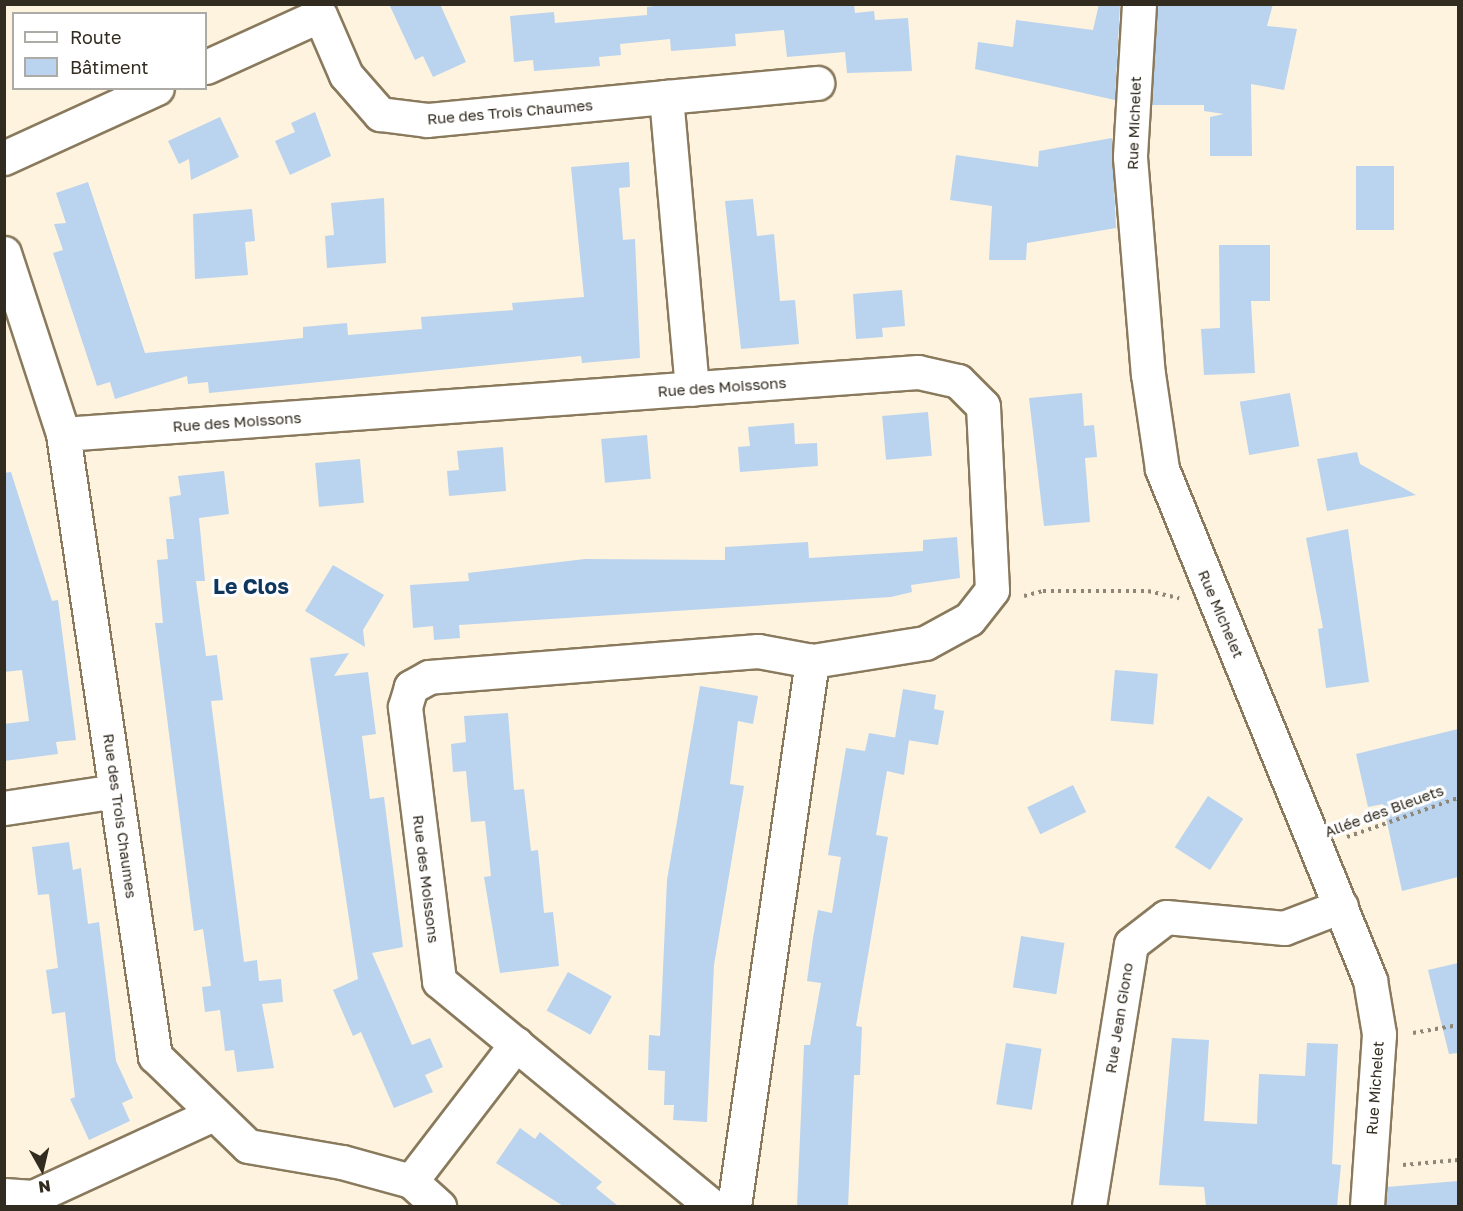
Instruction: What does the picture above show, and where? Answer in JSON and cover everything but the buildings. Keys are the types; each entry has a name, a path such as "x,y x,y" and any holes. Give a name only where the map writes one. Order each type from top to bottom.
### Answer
{"street":[{"name":"Rue Michelet","path":"1139,4 1130,157 1148,374 1162,469 1370,980 1379,1034 1367,1206"},
{"name":"Rue des Trois Chaumes","path":"207,67 320,15 346,75 380,114 427,120 817,83"},
{"path":"4,158 153,90"},
{"path":"666,97 692,389"},
{"name":"Rue des Trois Chaumes","path":"4,253 63,434 155,1056 211,1115 248,1146 342,1162 411,1181 439,1206"},
{"name":"Rue des Moissons","path":"63,434 918,372 958,381 983,406 993,591 969,619 925,643 812,661 758,651 429,677 411,687 405,707 439,981 712,1206"},
{"path":"734,1206 812,661"},
{"path":"4,808 116,791"},
{"name":"Rue Jean Giono","path":"1089,1206 1131,944 1166,917 1284,927 1341,906"},
{"path":"411,1181 516,1044"},
{"path":"4,1195 33,1197 211,1115"}],"path":[{"path":"993,591 1012,600 1042,591 1148,591 1183,599 1211,590"},
{"name":"Allée des Bleuets","path":"1318,848 1458,798"},
{"path":"1379,1034 1458,1025"},
{"path":"1370,1167 1458,1160"}],"district":[{"name":"Le Clos","path":"251,586"}]}
